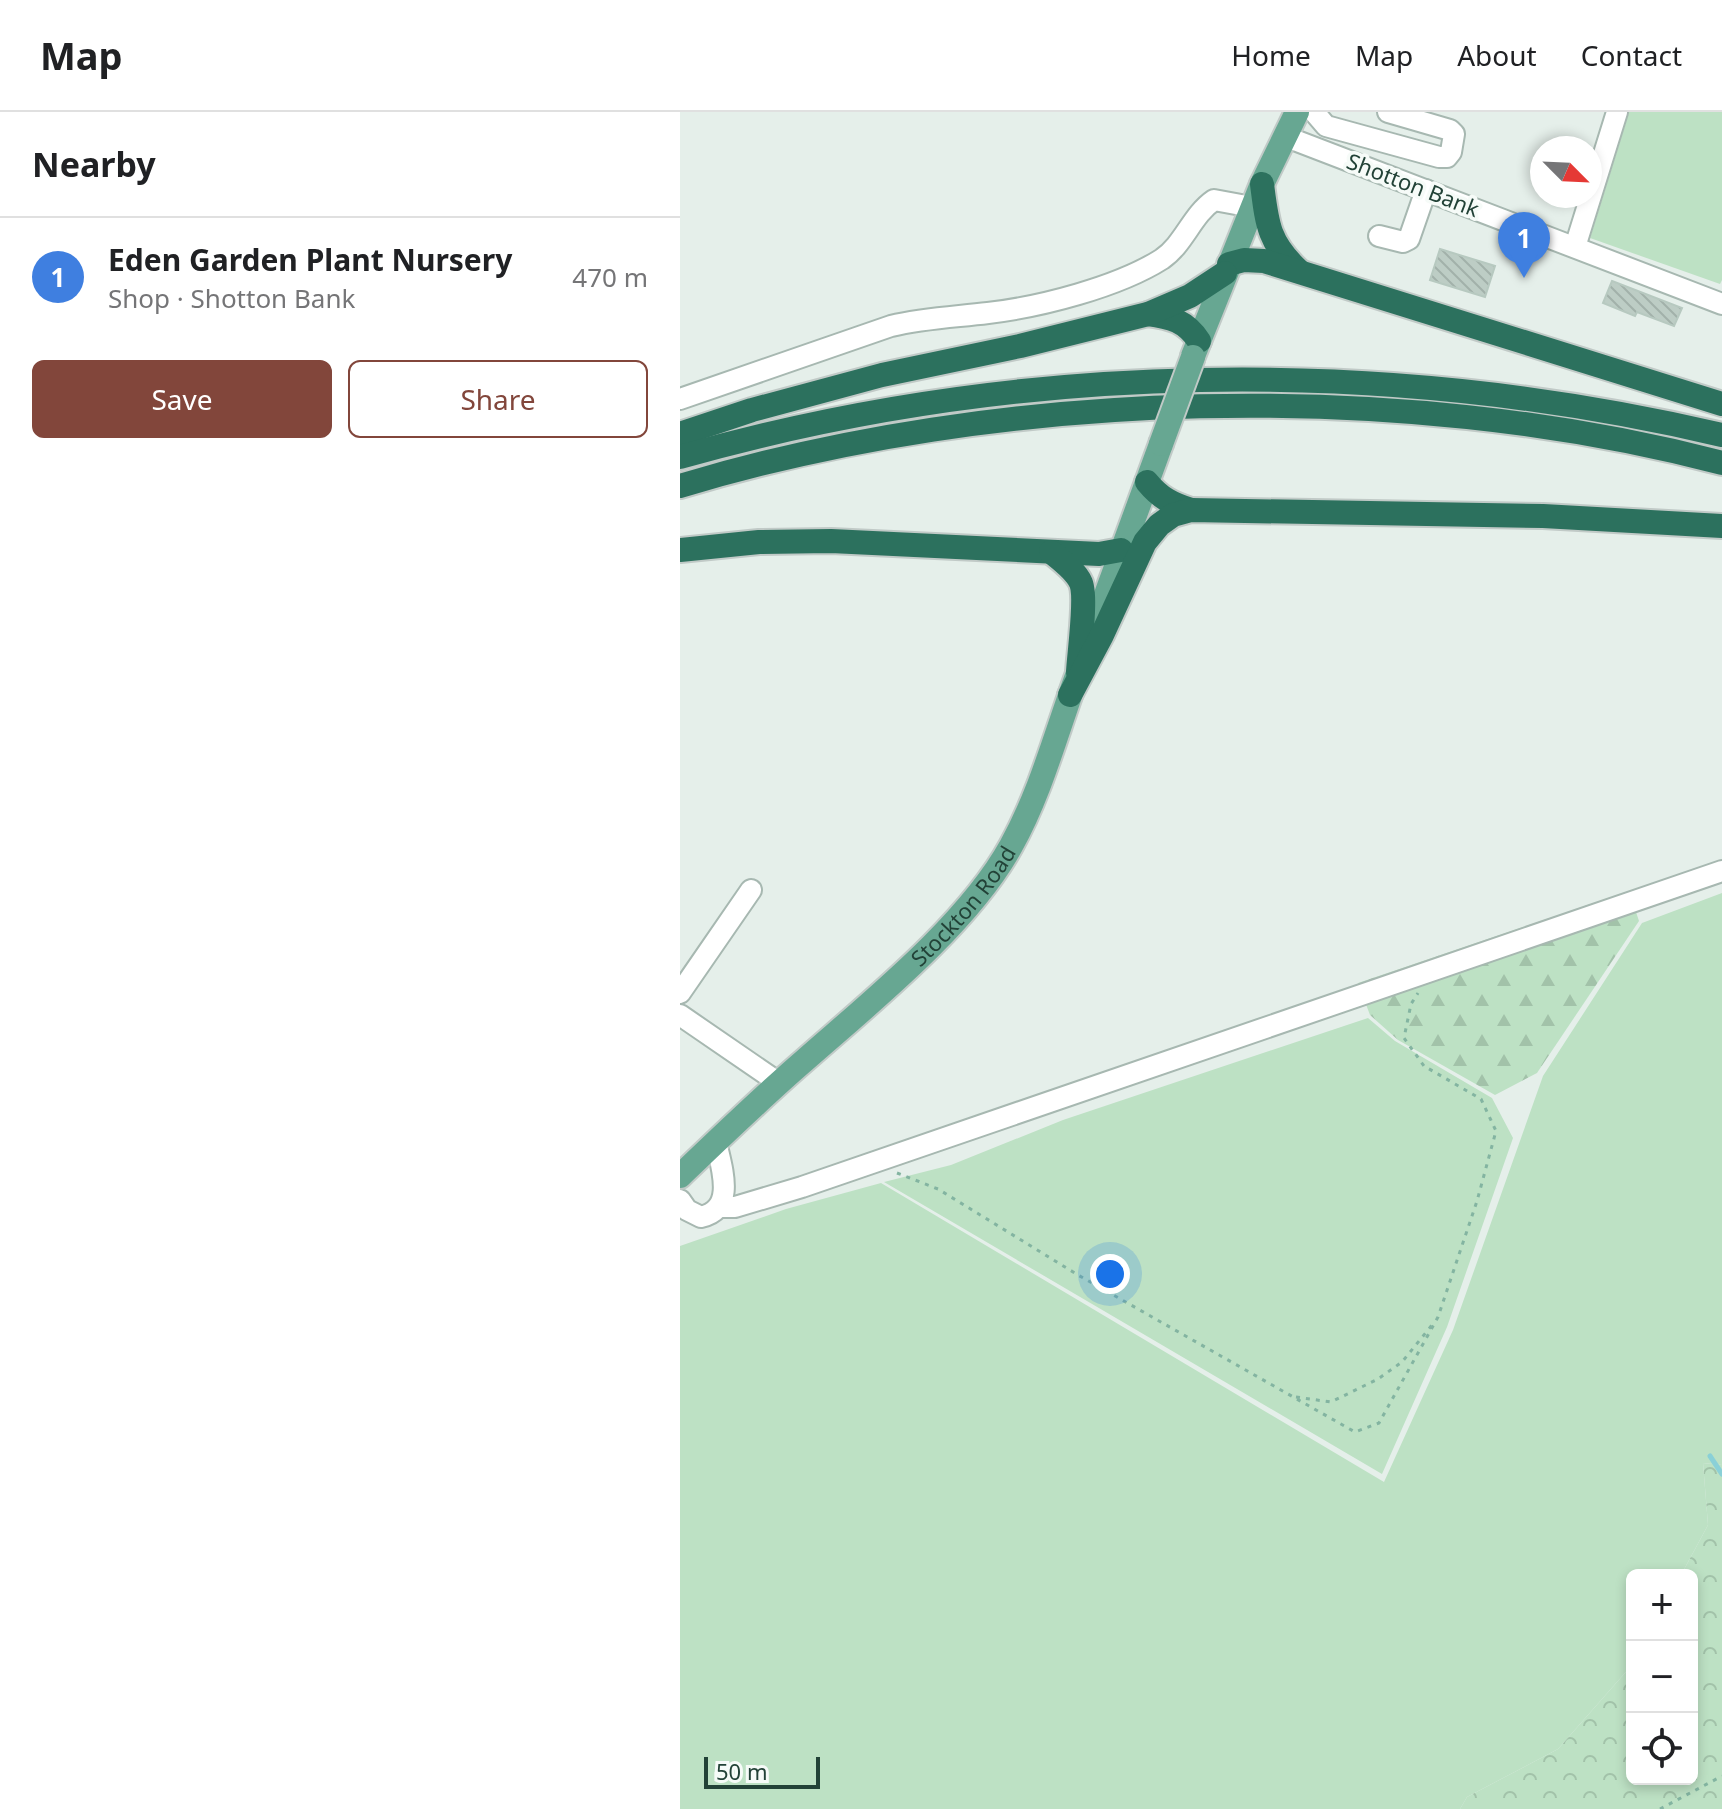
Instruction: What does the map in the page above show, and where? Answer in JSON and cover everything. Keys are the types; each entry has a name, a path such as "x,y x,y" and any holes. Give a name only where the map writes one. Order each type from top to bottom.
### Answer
{"highway":[{"path":"1262,184 1267,221 1276,247 1300,272"},
{"path":"680,434 752,410 882,375 1020,346 1148,314 1190,296 1227,268 1244,260 1264,261 1722,404"},
{"path":"1148,314 1171,317 1185,324 1196,349"},
{"path":"680,457 820,422 922,404 1130,382 1244,379 1421,385 1534,398 1638,416 1722,435"},
{"path":"680,486 816,451 923,431 1139,408 1261,405 1400,411 1520,423 1628,440 1722,463"},
{"path":"1147,482 1157,495 1169,503 1191,510"},
{"path":"1074,683 1102,635 1145,542 1159,525 1173,515 1191,510 1543,516 1722,526"},
{"path":"680,550 759,542 831,541 1099,554 1121,550"},
{"path":"1051,552 1066,563 1081,584 1083,603 1074,683"}],"main road":[{"name":"Stockton Road","path":"680,1176 920,956 988,880 1011,846 1036,794 1121,550 1227,268 1262,184 1297,112"}],"street":[{"path":"1314,112 1326,126 1439,157 1447,157 1451,152 1454,134 1450,130 1388,112"},
{"path":"1575,247 1617,112"},
{"name":"Shotton Bank","path":"1284,136 1720,300"},
{"path":"1379,236 1403,242 1409,239 1426,190"},
{"path":"680,399 891,326 926,318 1032,306 1087,291 1136,273 1165,257 1203,208 1214,200 1252,207"},
{"path":"721,1207 735,1207 871,1164 1722,871"},
{"path":"680,993 751,890"},
{"path":"680,1015 779,1083"},
{"path":"680,1200 687,1210 701,1217 713,1214 721,1207 724,1198 716,1142"}],"path":[{"path":"871,1164 938,1189 1078,1275 1355,1432 1379,1423 1438,1317 1477,1201 1496,1131 1481,1099 1424,1066 1404,1038 1411,1004 1432,971"},
{"path":"1292,1397 1331,1402 1378,1379 1402,1362 1438,1317"},
{"path":"1660,1809 1722,1776"}],"green space":[{"path":"1629,112 1722,112 1720,284 1590,238 1599,208 1602,208"},
{"path":"1629,891 1639,921 1537,1073 1495,1095 1398,1040 1370,1015 1358,983"},
{"path":"1722,893 1722,1465 1703,1463 1708,1525 1684,1569 1626,1569 1626,1672 1558,1749 1467,1797 1460,1809 680,1809 680,1246 786,1209 881,1183 1384,1482 1453,1330 1543,1076 1642,923"},
{"path":"1368,1018 1395,1041 1492,1098 1513,1138 1447,1327 1382,1474 884,1182 951,1165 1063,1120"},
{"path":"1703,1463 1722,1465 1722,1809 1460,1809 1467,1797 1558,1749 1626,1672 1626,1785 1698,1785 1698,1569 1684,1569 1708,1525"}],"building":[{"path":"1440,249 1495,266 1485,297 1430,280"},
{"path":"1612,281 1682,308 1674,326 1637,312 1635,316 1603,303"}],"waterway":[{"path":"1710,1456 1722,1474"}],"place":[{"name":"Eden Garden Plant Nursery","path":"1524,278"}]}
